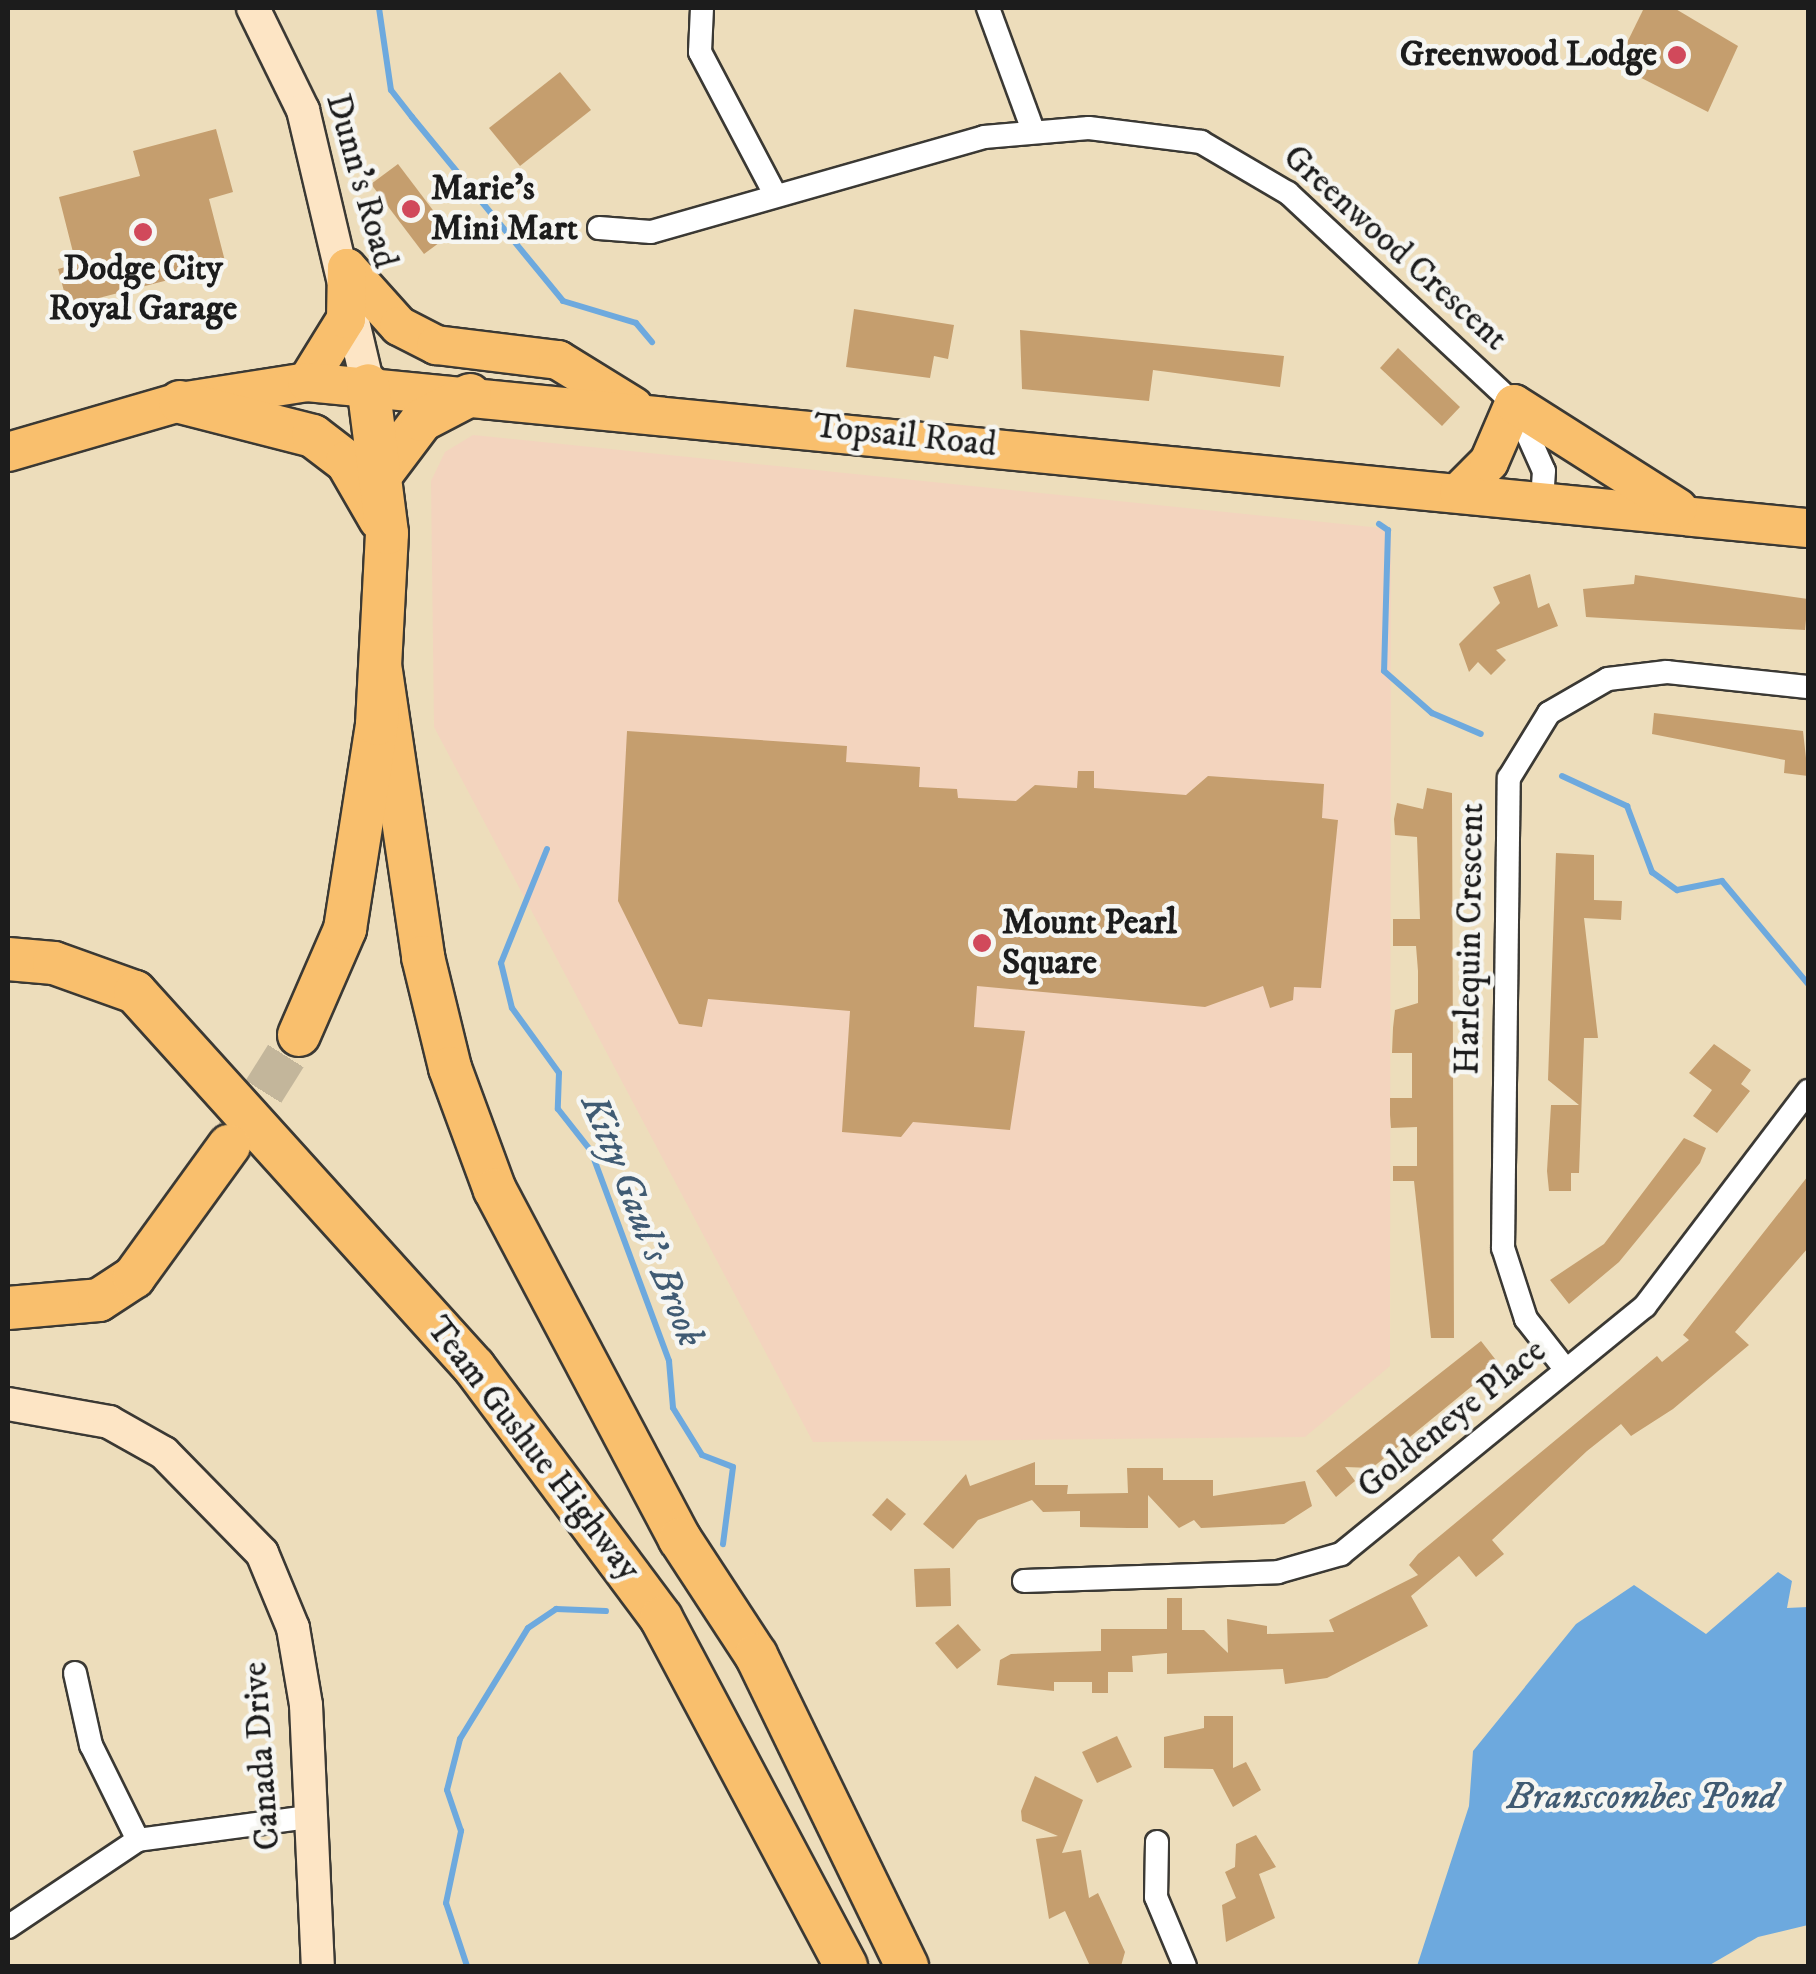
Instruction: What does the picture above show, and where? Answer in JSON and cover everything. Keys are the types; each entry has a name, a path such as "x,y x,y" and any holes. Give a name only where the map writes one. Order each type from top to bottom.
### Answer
{"highway":[{"path":"299,1036 345,929 381,671 387,533 368,385"},
{"path":"382,473 422,420 470,395"},
{"path":"180,402 314,436 347,462 387,533"},
{"name":"Team Gushue Highway","path":"381,671 423,956 467,1120 539,1281 680,1539 756,1655 907,1966"},
{"name":"Team Gushue Highway","path":"8,959 54,963 135,992 474,1367 661,1618 846,1966"},
{"path":"8,1308 99,1300 134,1277 230,1146"}],"main road":[{"path":"307,382 346,319 346,268"},
{"path":"346,268 399,326 436,344 558,360 640,411"},
{"name":"Topsail Road","path":"8,452 180,402 307,382 640,411 1808,528"},
{"path":"1459,492 1490,462 1514,404 1592,459 1668,494 1683,514"}],"street":[{"name":"Dunn's Road","path":"252,8 304,110 346,268 368,385"},
{"path":"702,8 700,52 775,194"},
{"path":"988,8 1033,130"},
{"name":"Greenwood Crescent","path":"599,228 650,232 775,194 1033,130 1146,132 1246,162 1514,404 1544,471 1542,499"},
{"name":"Harlequin Crescent","path":"1566,1370 1526,1319 1503,1248 1509,778 1549,713 1608,679 1667,672 1808,686"},
{"name":"Goldeneye Place","path":"1024,1581 1278,1572 1327,1560 1566,1370 1661,1289 1808,1091"},
{"name":"Canada Drive","path":"8,1404 108,1422 164,1453 262,1553 293,1628 318,1966"},
{"path":"75,1673 91,1745 138,1840"},
{"path":"8,1928 138,1840 308,1817"},
{"path":"1157,1842 1158,1908 1185,1966"}],"shaded area":[{"name":"Mount Pearl Square","path":"473,435 1391,529 1390,1366 1305,1437 813,1442 434,727 431,481 445,452"}],"water":[{"name":"Branscombes Pond","path":"1778,1572 1792,1581 1787,1608 1808,1607 1808,1925 1758,1937 1708,1966 1417,1966 1469,1806 1473,1751 1576,1624 1634,1585 1706,1634"}],"building":[{"name":"Greenwood Lodge","path":"1644,8 1674,8 1738,46 1708,112 1616,65"},
{"path":"560,72 591,110 520,166 489,128"},
{"name":"Dodge City Royal Garage","path":"216,129 233,192 209,199 226,265 68,306 58,269 76,264 59,197 140,176 133,151"},
{"path":"398,164 451,234 424,254 371,184"},
{"path":"854,309 954,325 948,359 934,356 930,378 846,367"},
{"path":"1020,330 1284,356 1280,387 1153,370 1149,401 1022,389"},
{"path":"1398,348 1460,407 1442,426 1380,368"},
{"path":"1530,574 1538,608 1549,603 1558,626 1496,650 1506,660 1491,675 1478,662 1469,672 1459,644 1500,603 1493,587"},
{"path":"1635,575 1808,599 1805,630 1586,617 1583,589 1634,584"},
{"path":"1654,713 1803,731 1808,776 1784,773 1785,760 1652,734"},
{"name":"Mount Pearl Square","path":"627,731 847,746 846,762 920,767 919,787 957,789 958,798 1016,801 1035,785 1077,788 1078,771 1094,771 1094,788 1186,795 1208,776 1324,784 1322,818 1338,820 1321,988 1294,987 1293,1000 1270,1008 1263,986 1205,1007 977,986 974,1027 1025,1031 1010,1130 913,1122 901,1137 842,1132 850,1011 708,999 702,1027 679,1024 618,901"},
{"path":"1427,788 1452,793 1454,1338 1431,1338 1414,1181 1393,1181 1393,1166 1417,1166 1417,1127 1391,1128 1390,1098 1412,1098 1412,1053 1392,1053 1393,1028 1395,1010 1418,1003 1418,971 1416,946 1393,946 1393,919 1420,919 1417,837 1395,835 1394,819 1397,803 1423,809"},
{"path":"1556,853 1594,855 1594,900 1622,901 1621,920 1584,918 1598,1038 1584,1038 1579,1173 1571,1173 1571,1191 1549,1191 1547,1171 1551,1105 1579,1105 1548,1080"},
{"path":"1714,1044 1751,1070 1741,1084 1750,1091 1717,1133 1693,1116 1712,1090 1689,1073"},
{"path":"1684,1138 1706,1148 1700,1163 1619,1262 1569,1304 1550,1280 1604,1244"},
{"path":"1808,1176 1808,1248 1735,1332 1749,1345 1673,1409 1631,1436 1621,1424 1587,1451 1492,1540 1504,1554 1476,1577 1459,1556 1411,1596 1428,1626 1327,1678 1285,1684 1283,1669 1167,1674 1167,1653 1132,1656 1133,1672 1108,1672 1108,1693 1092,1693 1092,1682 1054,1682 1054,1691 997,1685 1000,1660 1011,1654 1101,1651 1101,1629 1167,1629 1167,1598 1182,1598 1182,1630 1204,1630 1228,1653 1227,1619 1267,1626 1267,1634 1334,1632 1329,1620 1418,1575 1409,1565 1418,1554 1657,1356 1662,1362 1689,1340 1683,1335"},
{"path":"1481,1341 1499,1364 1372,1468 1345,1467 1355,1481 1336,1497 1316,1471"},
{"path":"1035,1462 1035,1485 1068,1485 1067,1494 1128,1493 1127,1468 1163,1468 1163,1480 1213,1480 1213,1496 1305,1481 1312,1506 1284,1524 1201,1528 1194,1520 1179,1528 1148,1495 1148,1528 1080,1527 1080,1511 1043,1512 1032,1500 978,1520 953,1549 923,1524 966,1474 970,1486"},
{"path":"887,1498 906,1514 891,1531 872,1515"},
{"path":"950,1568 951,1606 916,1607 914,1569"},
{"path":"958,1624 981,1650 957,1669 935,1643"},
{"path":"1204,1716 1233,1716 1233,1768 1246,1762 1261,1790 1233,1807 1213,1769 1164,1768 1164,1737 1204,1728"},
{"path":"1117,1736 1132,1767 1097,1783 1082,1752"},
{"path":"1035,1776 1083,1800 1062,1853 1081,1850 1089,1898 1098,1893 1125,1952 1121,1966 1090,1966 1065,1911 1049,1919 1036,1839 1058,1836 1022,1821 1021,1811"},
{"path":"1256,1835 1276,1867 1259,1874 1275,1918 1226,1942 1222,1905 1236,1898 1225,1872 1235,1867 1236,1844"}],"waterway":[{"name":"Kitty Gaul's Brook","path":"379,8 391,90 412,117 563,301 636,323 652,342"},
{"path":"1379,524 1388,530 1384,671 1432,713 1481,734"},
{"path":"1562,776 1627,806 1652,872 1677,890 1722,881 1808,984"},
{"name":"Kitty Gaul's Brook","path":"547,849 501,963 512,1008 559,1073 558,1109 591,1151 669,1361 673,1408 702,1455 733,1467 723,1544"},
{"name":"Kitty Gaul's Brook","path":"467,1966 446,1903 461,1831 447,1790 460,1739 528,1628 556,1609 606,1611"}],"tunnel":[{"path":"230,1145 299,1035"}],"place":[{"name":"Greenwood Lodge","path":"1677,55"},
{"name":"Marie's Mini Mart","path":"411,209"},
{"name":"Dodge City Royal Garage","path":"143,232"},
{"name":"Mount Pearl Square","path":"982,943"}]}
